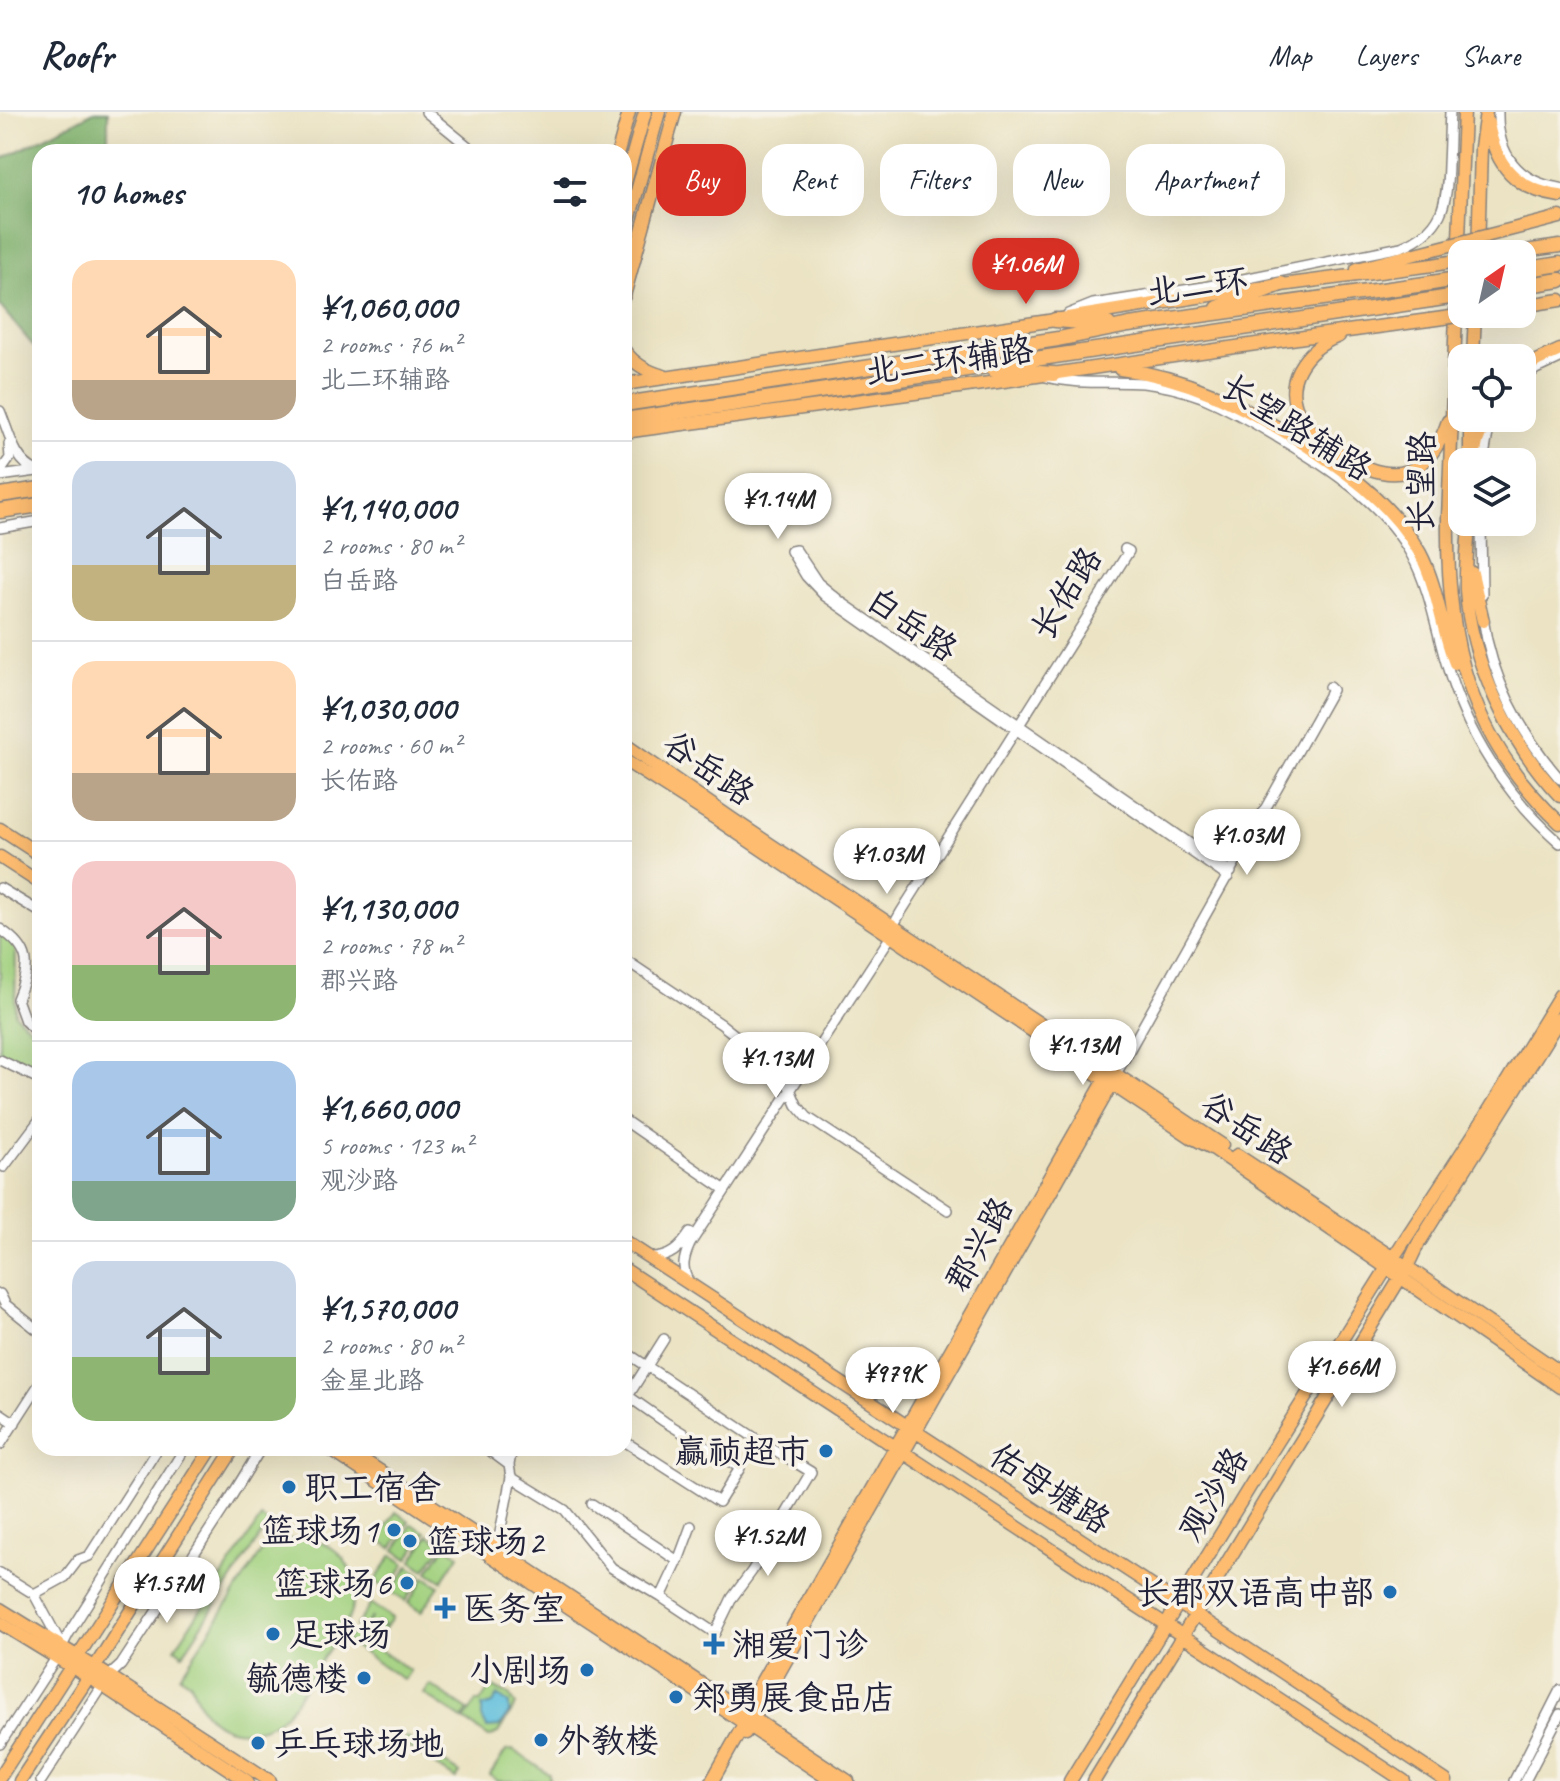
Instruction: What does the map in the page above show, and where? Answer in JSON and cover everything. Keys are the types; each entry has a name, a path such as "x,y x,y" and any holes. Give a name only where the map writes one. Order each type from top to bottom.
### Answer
{"highway":[{"path":"1536,268 1560,264"},
{"name":"北二环","path":"632,403 1058,339 1129,325 1448,280"},
{"path":"1536,284 1560,280"},
{"path":"1199,315 1281,284"},
{"name":"北二环","path":"632,426 657,415 1448,297"},
{"path":"1055,320 1129,325"},
{"path":"966,368 1048,375"},
{"path":"0,495 32,490"},
{"path":"0,511 32,506"}],"main road":[{"path":"620,144 629,112"},
{"path":"632,158 645,112"},
{"path":"632,209 659,112"},
{"path":"632,267 675,112"},
{"name":"长望路","path":"1454,344 1464,112"},
{"path":"1486,112 1492,144 1508,172 1525,186 1560,196"},
{"path":"1478,240 1481,147 1486,112"},
{"path":"1315,280 1560,217"},
{"path":"1536,249 1560,246"},
{"name":"北二环辅路","path":"632,383 1281,284 1448,262"},
{"path":"1536,304 1560,300"},
{"name":"北二环辅路","path":"632,428 1048,375 1448,317"},
{"path":"1351,332 1331,339 1309,354 1299,369 1294,398 1307,426 1352,461 1387,475 1418,467 1443,436 1448,420"},
{"path":"1536,361 1560,350"},
{"path":"632,361 667,377"},
{"path":"1101,367 1169,379 1229,400 1329,460 1380,500 1411,539 1429,572 1454,660 1475,702"},
{"name":"长望路","path":"1451,432 1450,600 1463,671 1491,736 1529,790 1560,823"},
{"name":"长望路","path":"1469,536 1466,591 1476,645 1486,675 1505,719 1542,775 1560,796"},
{"path":"1468,556 1483,621"},
{"name":"谷岳路","path":"632,750 890,930 1390,1264 1560,1372"},
{"path":"632,765 890,930"},
{"path":"0,829 32,850"},
{"path":"0,857 32,878"},
{"name":"观沙路","path":"1070,1781 1271,1452 1560,995"},
{"name":"观沙路","path":"1094,1781 1417,1246 1560,1018"},
{"name":"郡兴路","path":"712,1781 1111,1077"},
{"name":"佑母塘路","path":"632,1246 1446,1781"},
{"path":"1404,1272 1560,1387"},
{"name":"佑母塘路","path":"632,1274 1404,1781"},
{"path":"0,1777 207,1456"},
{"path":"20,1781 229,1456"},
{"path":"340,1456 748,1720 848,1781"},
{"path":"357,1456 497,1548 832,1781"},
{"path":"0,1609 91,1673 270,1781"},
{"path":"0,1623 59,1652"},
{"path":"106,1681 247,1781"},
{"name":"郡兴路","path":"718,1781 748,1720"}],"street":[{"path":"426,112 465,144"},
{"path":"1055,320 1093,304 1204,287 1401,247 1416,241 1436,223 1446,202 1450,112"},
{"path":"1498,112 1503,148 1514,166 1528,178 1560,188"},
{"path":"1536,369 1560,358"},
{"name":"长望路辅路","path":"1048,375 1071,382 1155,385 1202,397 1282,440 1335,474 1366,499 1394,529 1414,560 1447,669 1473,732 1514,795 1560,843"},
{"path":"0,411 21,461 32,469"},
{"path":"0,422 11,454 0,474"},
{"path":"0,474 32,471"},
{"path":"0,528 32,522"},
{"path":"1481,536 1483,621 1494,663 1528,737 1560,779"},
{"name":"长佑路","path":"690,1284 683,1267 688,1248 890,930 1125,549 1129,551 1017,726"},
{"name":"白岳路","path":"1017,726 825,596 806,576 791,551 796,550 810,573 828,592 1227,872"},
{"path":"1111,1077 1332,690 1329,687 1227,872"},
{"path":"0,888 32,907"},
{"path":"0,929 16,940 27,959 25,981 17,999 25,1021 32,1028"},
{"path":"632,964 721,1024 774,1066 807,1117 948,1210"},
{"path":"0,1060 32,1076"},
{"name":"长佑路","path":"648,1257 668,1256 682,1245 789,1088"},
{"path":"632,1126 721,1187"},
{"path":"4,1167 32,1130"},
{"path":"0,1294 5,1304 32,1326"},
{"path":"632,1387 664,1339"},
{"path":"511,1477 565,1510 612,1568 715,1633 732,1598 761,1558 811,1472 632,1356"},
{"path":"0,1445 32,1396"},
{"path":"632,1398 740,1468 719,1502 632,1446"},
{"path":"0,1413 15,1423"},
{"path":"34,1594 65,1577 78,1560 89,1556 153,1456"},
{"path":"0,1744 180,1456"},
{"path":"41,1781 106,1681 121,1665 256,1456"},
{"path":"497,1456 509,1465"},
{"path":"497,1548 511,1477 511,1456"},
{"path":"592,1504 678,1561"},
{"path":"661,1597 691,1526"},
{"path":"0,1573 34,1594 59,1652"},
{"path":"1514,1781 1560,1690"},
{"path":"1525,1781 1560,1714"}],"green space":[{"path":"94,112 108,112 108,144 32,144 32,344 0,306 0,160"},
{"path":"0,932 16,940 15,1014 32,1030 32,1068 0,1051"},
{"name":"篮球场1","path":"396,1512 409,1521 392,1548 378,1539"},
{"path":"261,1518 269,1523 183,1654 175,1648"},
{"name":"篮球场2","path":"412,1524 426,1532 408,1559 395,1550"},
{"path":"274,1533 286,1540 320,1542 333,1549 344,1559 350,1572 354,1586 353,1603 348,1620 288,1711 265,1727 235,1730 211,1719 197,1699 191,1683 180,1676"},
{"path":"429,1535 443,1544 425,1570 412,1561"},
{"path":"445,1546 459,1555 442,1581 428,1572"},
{"path":"392,1555 405,1564 388,1590 375,1581"},
{"name":"篮球场6","path":"409,1566 422,1575 405,1601 391,1592"},
{"path":"425,1577 439,1586 421,1612 408,1603"},
{"path":"371,1604 392,1618 386,1627 380,1624 385,1628 377,1641 371,1637 380,1623 377,1622 368,1635 362,1631 372,1617 361,1630 356,1626"},
{"path":"353,1631 410,1671 404,1680 346,1641"},
{"path":"430,1685 468,1710 462,1719 424,1694"},
{"path":"491,1686 509,1695 516,1705 498,1733 489,1737 464,1720"},
{"path":"406,1737 460,1773 456,1779 402,1743"},
{"path":"513,1750 549,1774 549,1781 497,1781 490,1775 506,1751"}],"water":[{"path":"498,1695 509,1704 509,1713 499,1727 487,1728 482,1718 482,1707 493,1704"}],"place":[{"name":"赢祯超市","path":"826,1451"},
{"name":"职工宿舍","path":"289,1487"},
{"name":"篮球场1","path":"394,1530"},
{"name":"篮球场2","path":"410,1541"},
{"name":"篮球场6","path":"407,1583"},
{"name":"长郡双语高中部","path":"1390,1592"},
{"name":"医务室","path":"445,1608"},
{"name":"足球场","path":"273,1634"},
{"name":"湘爱门诊","path":"714,1644"},
{"name":"小剧场","path":"587,1670"},
{"name":"毓德楼","path":"364,1678"},
{"name":"郑勇展食品店","path":"676,1697"},
{"name":"外教楼","path":"541,1740"},
{"name":"乒乓球场地","path":"258,1743"}]}
